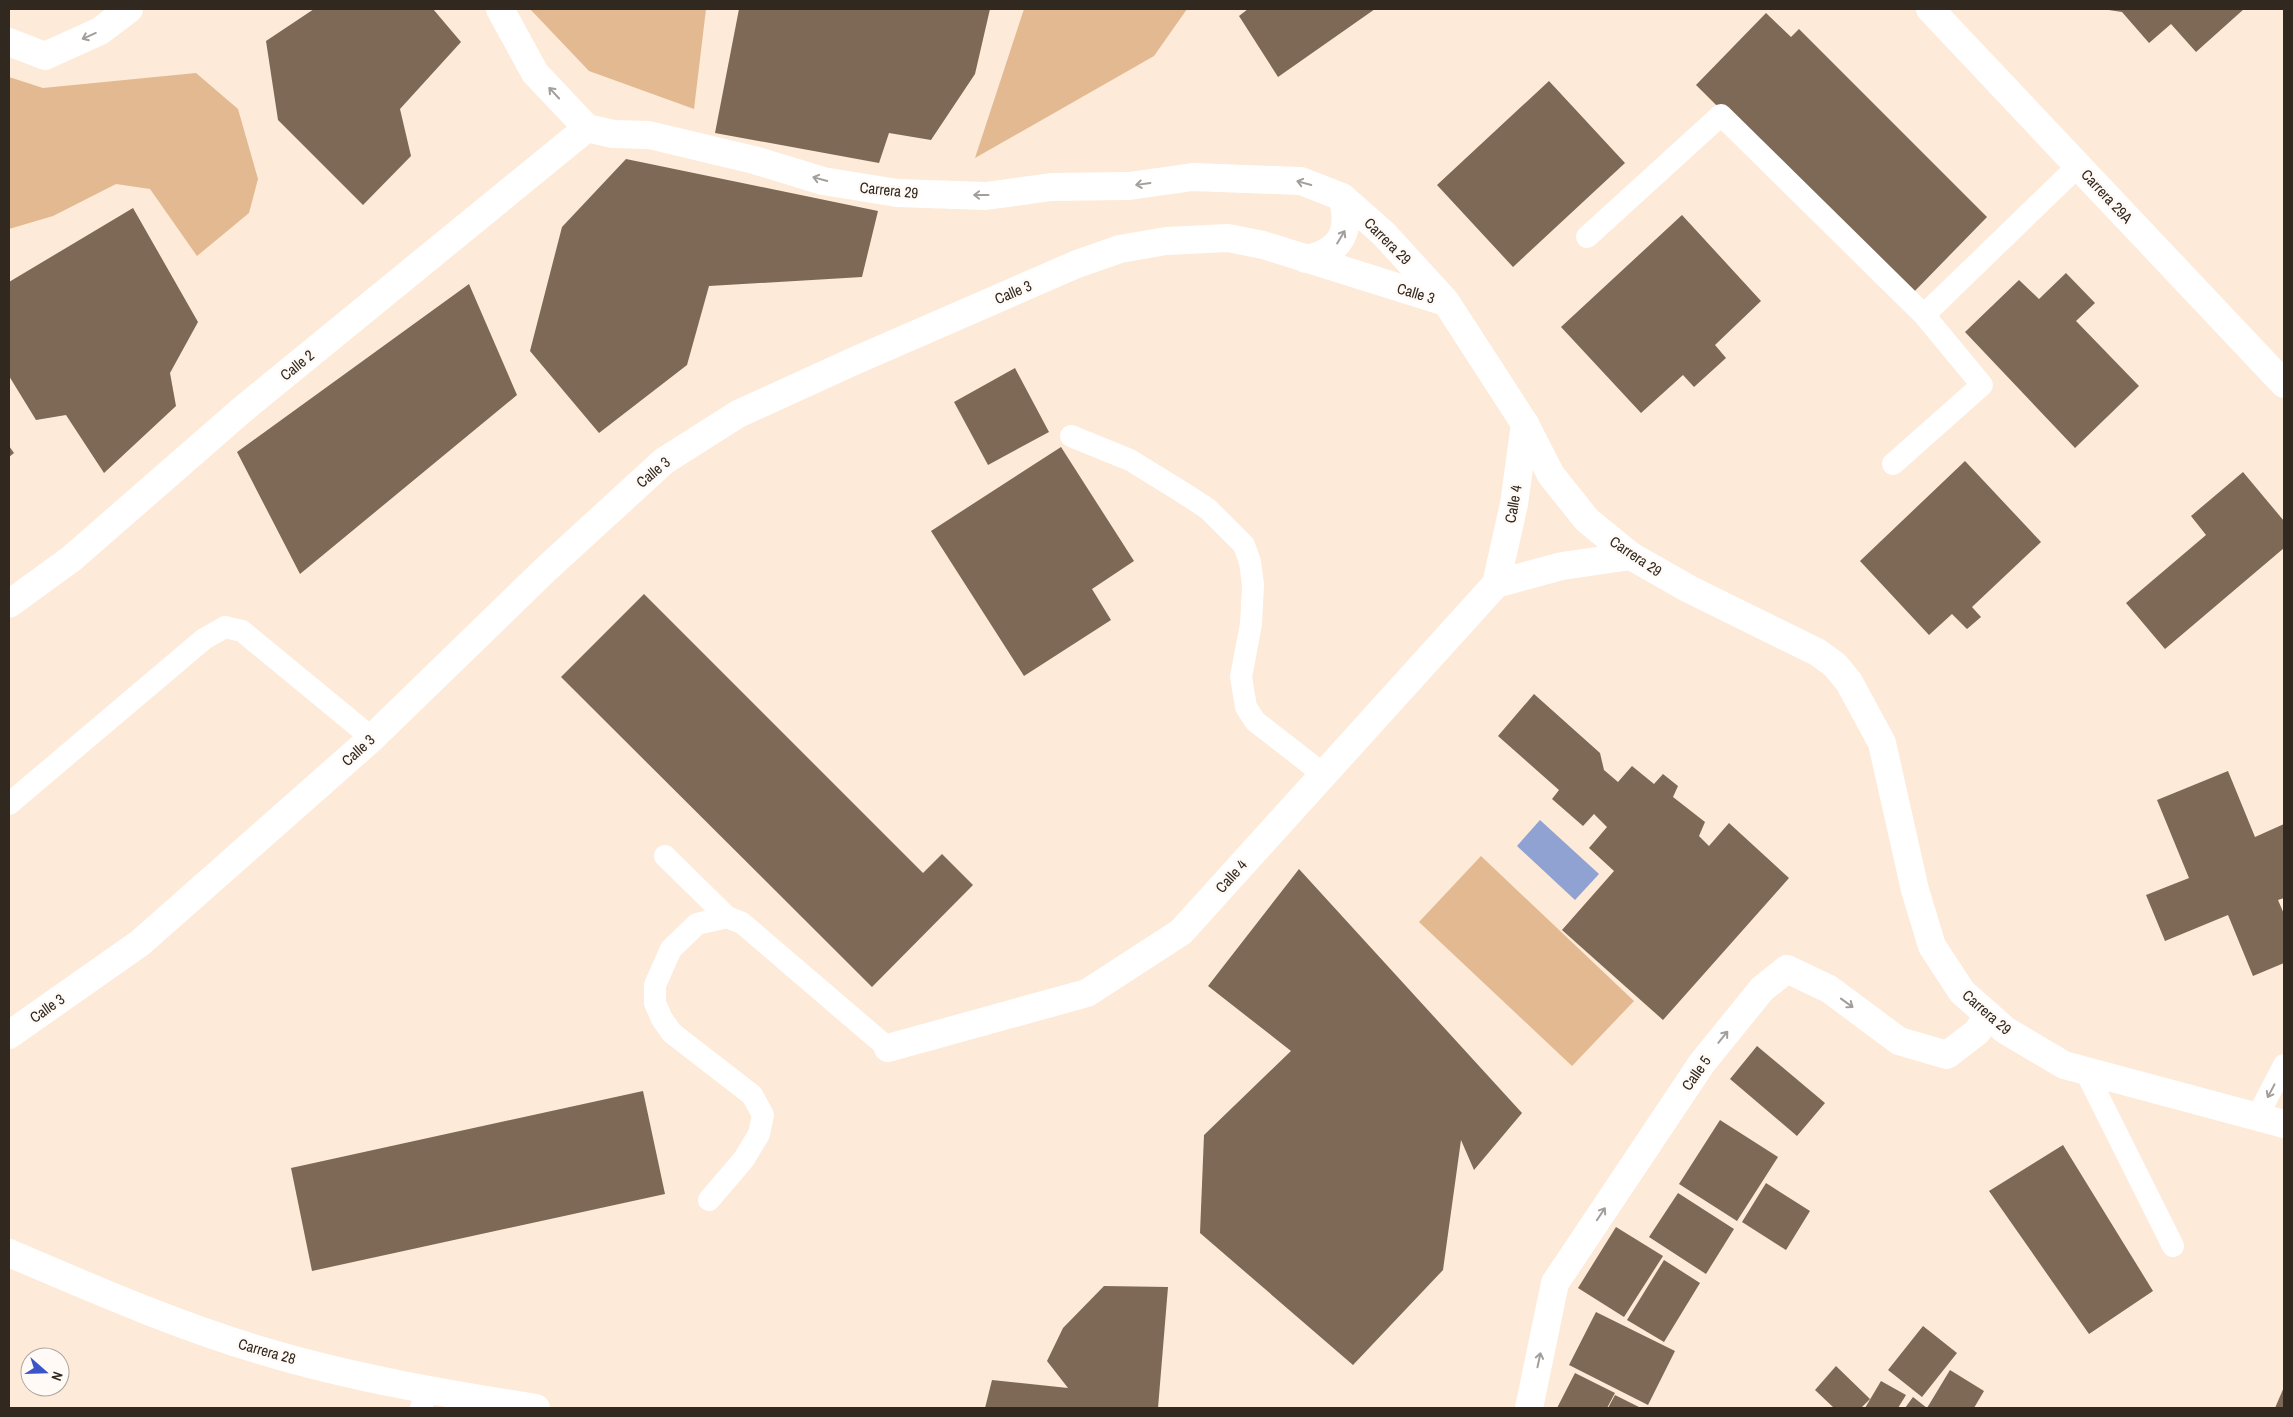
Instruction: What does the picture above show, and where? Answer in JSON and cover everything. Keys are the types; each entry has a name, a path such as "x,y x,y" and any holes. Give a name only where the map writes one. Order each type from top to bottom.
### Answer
{"street":[{"path":"9,42 45,56 100,31 129,9"},
{"path":"500,9 535,73 587,128"},
{"name":"Carrera 29A","path":"1930,9 2284,384"},
{"name":"Carrera 29","path":"587,128 613,134 649,135 754,160 823,181 897,193 986,196 1051,187 1129,186 1192,177 1301,181 1342,197 1384,234 1446,302 1525,424 1551,475 1586,520 1631,556 1690,589 1817,652 1834,665 1849,682 1882,743 1915,890 1932,946 1962,992 2005,1030 2064,1065 2284,1124"},
{"name":"Calle 2","path":"9,604 70,559 243,409 587,128"},
{"name":"Carrera 29","path":"1306,259 1322,256 1336,245 1345,230 1347,213 1342,197"},
{"name":"Calle 3","path":"9,1035 140,943 372,738 545,570 664,461 738,414 897,342 1077,264 1120,249 1166,241 1228,238 1262,245 1446,302"},
{"name":"Calle 4","path":"888,1048 1087,993 1181,932 1496,584 1514,504 1525,424"},
{"path":"1496,584 1562,566 1631,556"},
{"name":"Carrera 29","path":"1915,890 1972,983 2016,1021 2085,1070"},
{"name":"Calle 5","path":"1529,1408 1555,1284 1702,1063 1762,990 1787,969 1829,989 1899,1041 1947,1055 1976,1032 1988,1015"},
{"name":"Carrera 28","path":"9,1253 161,1317 274,1354 424,1399 536,1408"}],"lane":[{"path":"1587,237 1721,116 1924,315 1982,385 1893,464"},
{"path":"1924,315 2078,166"},
{"path":"1071,436 1130,460 1175,487 1208,509 1244,545 1253,585 1251,624 1241,677 1246,707 1255,721 1323,774"},
{"path":"9,804 204,639 225,627 242,631 372,738"},
{"path":"665,856 727,917 742,923 888,1048"},
{"path":"709,1200 744,1159 759,1134 763,1115 752,1095 672,1033 662,1019 655,1003 654,985 671,949 697,924 727,917"},
{"path":"2257,1116 2284,1065"},
{"path":"2085,1070 2173,1246"}],"shaded area":[{"path":"530,9 706,9 694,109 589,71"},
{"path":"1024,9 1187,9 1154,56 975,158"},
{"path":"196,73 238,109 258,179 249,213 197,256 150,189 116,184 53,216 9,229 9,77 43,88"},
{"path":"1481,856 1634,1001 1572,1066 1419,922"}],"water":[{"path":"1540,820 1599,874 1575,900 1517,846"}],"building":[{"path":"314,9 433,9 461,42 400,109 411,156 363,205 278,120 266,41"},
{"path":"739,9 990,9 975,74 931,140 889,133 879,163 715,133"},
{"path":"1248,9 1375,9 1278,77 1239,16"},
{"path":"2102,9 2244,9 2196,52 2171,24 2149,43 2122,12"},
{"path":"1766,13 1791,37 1799,29 1987,217 1909,297 1696,85"},
{"path":"1549,81 1625,163 1513,267 1437,185"},
{"path":"626,159 878,211 862,277 709,286 687,365 599,433 530,351 562,227"},
{"path":"133,208 198,322 170,373 176,406 104,473 66,415 36,420 9,376 9,282"},
{"path":"1682,215 1761,301 1715,345 1726,358 1694,387 1683,375 1641,413 1561,327"},
{"path":"2066,273 2095,303 2076,321 2139,386 2075,448 1965,332 2019,280 2039,299"},
{"path":"469,284 517,395 300,574 237,452"},
{"path":"1015,368 1049,432 988,465 954,402"},
{"path":"9,446 14,453 9,457"},
{"path":"1061,447 1134,561 1092,589 1111,620 1024,676 931,531"},
{"path":"1965,461 2041,542 1972,607 1981,617 1967,629 1952,614 1929,635 1860,561"},
{"path":"2243,472 2284,521 2284,548 2165,649 2126,603 2206,535 2191,516"},
{"path":"644,594 923,873 942,854 973,885 872,987 561,677"},
{"path":"1534,694 1600,753 1604,770 1618,782 1632,766 1654,784 1663,774 1678,786 1673,797 1705,822 1699,836 1709,846 1729,823 1789,878 1663,1020 1562,930 1614,871 1589,848 1607,827 1594,814 1583,826 1552,799 1559,790 1498,736"},
{"path":"2228,771 2255,837 2284,824 2284,898 2278,900 2284,914 2284,963 2253,976 2228,915 2165,941 2146,895 2189,878 2157,800"},
{"path":"1299,869 1522,1113 1474,1170 1461,1140 1443,1270 1353,1365 1200,1233 1204,1135 1291,1051 1208,986"},
{"path":"1757,1046 1825,1103 1797,1136 1730,1079"},
{"path":"643,1091 665,1194 312,1271 291,1168"},
{"path":"1720,1120 1778,1157 1737,1221 1679,1184"},
{"path":"2063,1145 2153,1291 2089,1334 1989,1191"},
{"path":"1766,1183 1810,1211 1786,1250 1742,1222"},
{"path":"1678,1193 1734,1229 1706,1274 1649,1237"},
{"path":"1616,1227 1663,1256 1624,1317 1578,1288"},
{"path":"1664,1260 1700,1283 1664,1342 1627,1320"},
{"path":"1104,1286 1168,1287 1158,1408 985,1408 992,1380 1068,1388 1047,1361 1063,1328"},
{"path":"1596,1312 1675,1351 1648,1405 1569,1365"},
{"path":"1923,1326 1957,1353 1922,1397 1888,1370"},
{"path":"1836,1366 1870,1399 1861,1408 1834,1408 1815,1390"},
{"path":"1950,1370 1984,1391 1974,1408 1927,1408"},
{"path":"1575,1373 1615,1393 1607,1408 1557,1408"},
{"path":"1881,1381 1906,1395 1898,1408 1865,1408"},
{"path":"2284,1387 2284,1408 2275,1408"},
{"path":"1615,1395 1641,1408 1608,1408"},
{"path":"1913,1397 1927,1408 1905,1408"}]}
